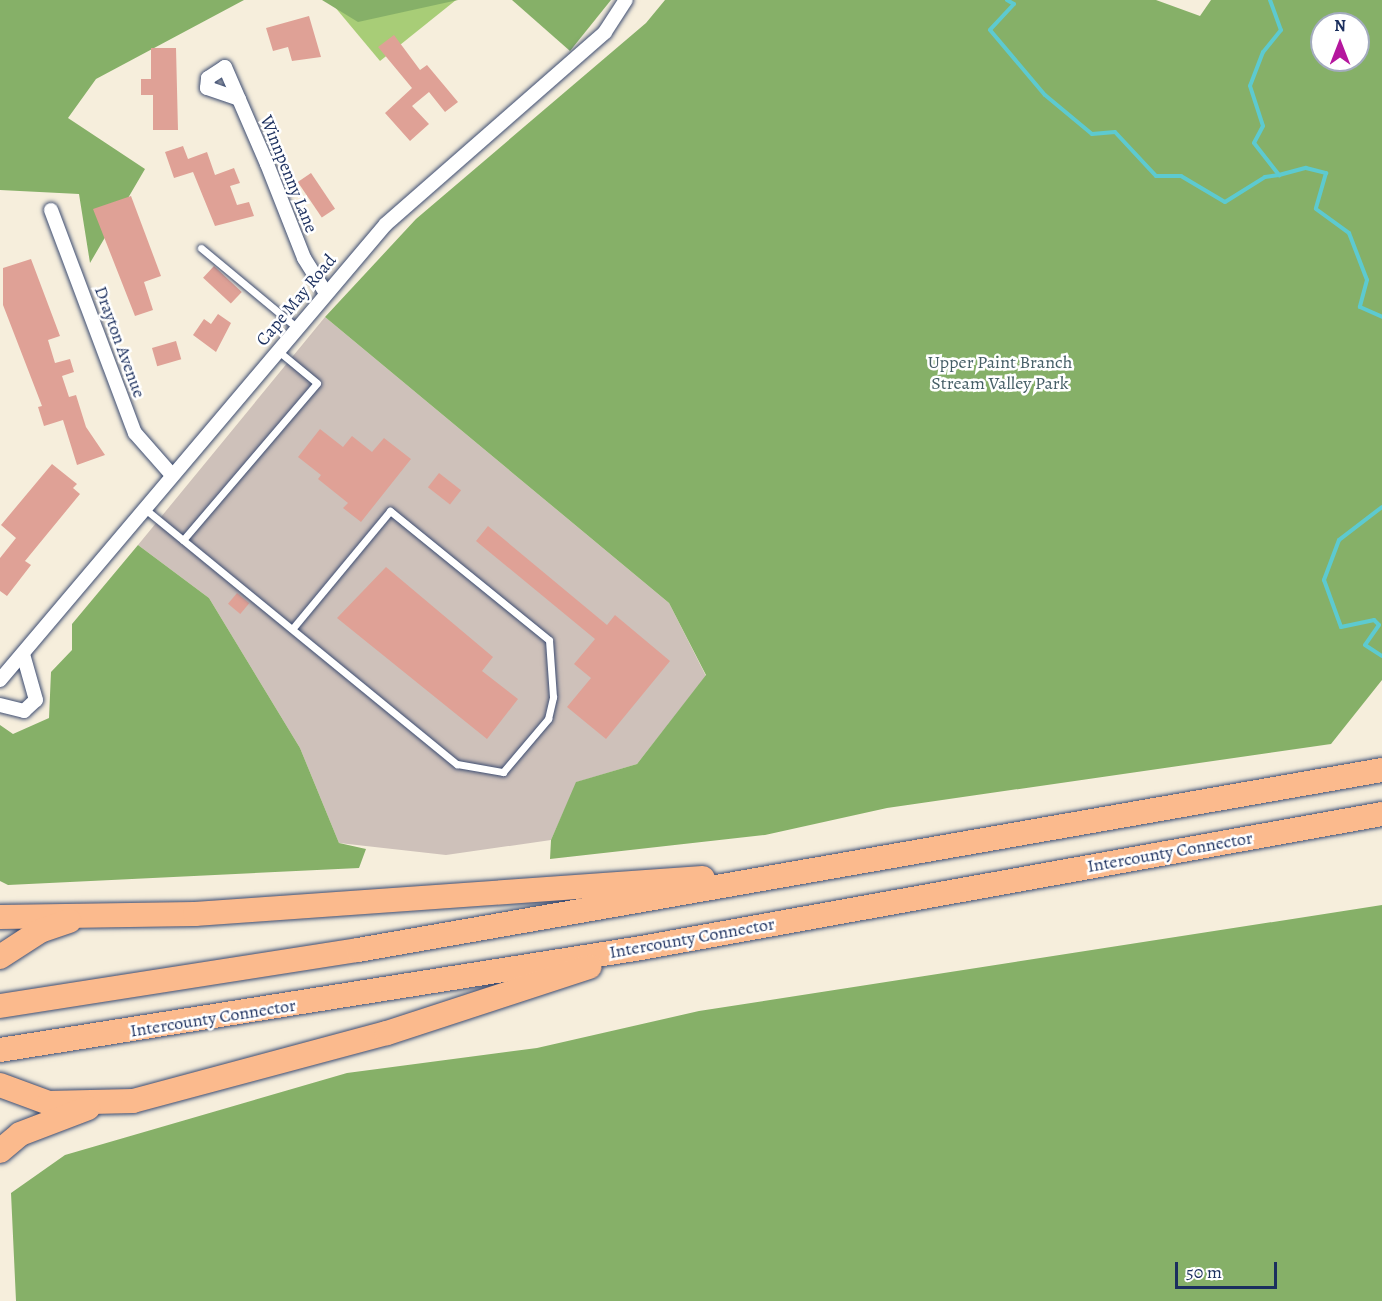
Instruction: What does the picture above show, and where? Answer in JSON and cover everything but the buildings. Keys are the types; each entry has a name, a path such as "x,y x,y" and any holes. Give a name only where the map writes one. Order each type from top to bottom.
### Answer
{"highway":[{"path":"0,1006 788,876 1382,770"},
{"name":"Intercounty Connector","path":"0,1050 641,948 1382,814"},
{"path":"0,917 38,914 74,920 633,880 788,876"},
{"path":"0,957 40,931 74,920"},
{"path":"0,1151 20,1134 91,1106 153,1096 387,1033 641,948"},
{"path":"0,1085 27,1098 91,1106"}],"street":[{"name":"Cape May Road","path":"0,680 325,292 401,209 605,32 626,0"},
{"name":"Winnpenny Lane","path":"239,99 304,258 325,292"},
{"name":"Drayton Avenue","path":"51,210 135,434 172,476"},
{"path":"0,705 24,711 36,700 23,654"}],"lane":[{"path":"201,248 296,327"},
{"path":"183,540 317,383 277,350"},
{"path":"145,509 457,764 503,772 548,719 553,697 549,640 390,512 292,629"}],"shaded area":[{"path":"325,317 669,603 706,676 637,764 577,782 551,840 446,855 339,843 300,748 209,598 138,545"}],"green space":[{"path":"0,0 244,0 96,79 68,118 145,169 90,263 79,194 0,190"},
{"path":"322,0 458,0 358,22"},
{"path":"329,0 456,0 380,61"},
{"path":"512,0 611,0 570,51"},
{"name":"Upper Paint Branch Stream Valley Park","path":"665,0 1156,0 1200,16 1211,0 1382,0 1382,680 1331,744 887,808 765,835 550,859 551,840 576,782 637,764 706,675 669,603 325,317 416,219 646,23"},
{"path":"138,545 209,598 300,748 339,843 366,849 359,868 8,885 0,881 0,725 13,734 49,718 51,672 72,650 72,624"},
{"path":"1382,905 1382,1301 16,1301 11,1193 65,1155 347,1073 537,1048 699,1011"}],"waterway":[{"path":"1007,0 1014,4 990,30 1045,95 1092,134 1115,132 1156,176 1181,176 1225,202 1265,177 1279,175"},
{"path":"1270,0 1281,30 1263,52 1250,86 1263,126 1254,143 1279,175 1306,168 1326,173 1316,209 1349,233 1367,280 1360,307 1382,317"},
{"path":"1382,507 1339,540 1324,580 1341,627 1374,620 1379,625 1365,645 1382,656"}]}
